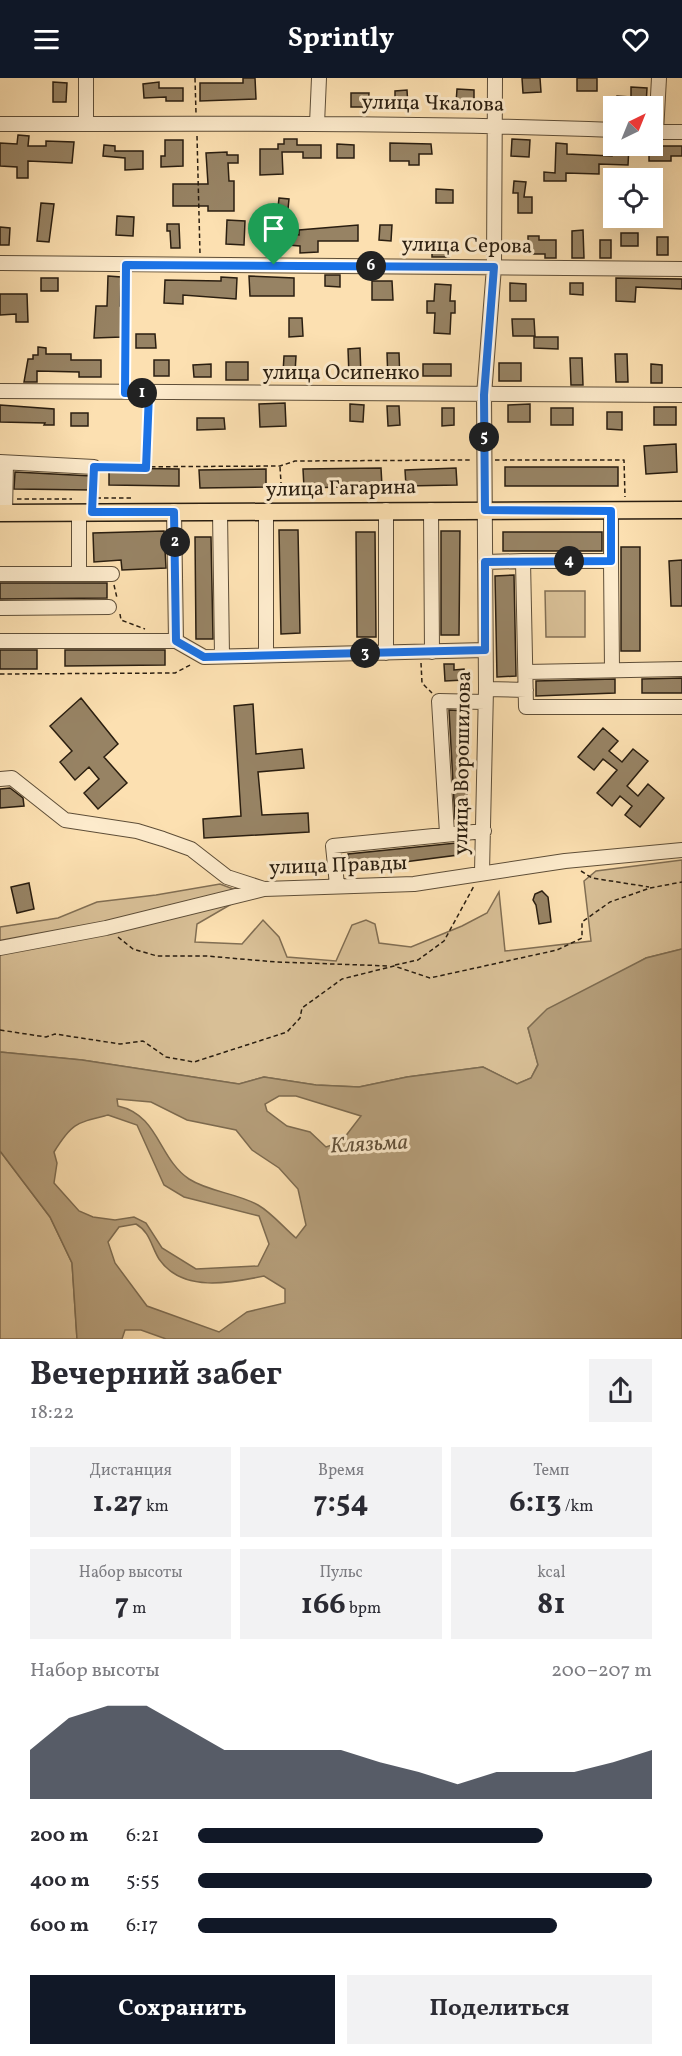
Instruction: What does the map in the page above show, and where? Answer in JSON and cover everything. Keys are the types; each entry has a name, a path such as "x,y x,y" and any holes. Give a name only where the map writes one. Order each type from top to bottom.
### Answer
{"main road":[{"name":"улица Гагарина","path":"4,508 85,504 174,512 682,510"}],"street":[{"path":"86,78 86,124"},
{"path":"318,124 319,78"},
{"name":"улица Ворошилова","path":"482,873 486,695 484,395 494,267 495,78"},
{"path":"657,96 658,78"},
{"name":"улица Чкалова","path":"0,124 494,125 603,130"},
{"path":"663,132 682,132"},
{"name":"улица Серова","path":"0,262 682,269"},
{"name":"улица Осипенко","path":"0,391 682,395"},
{"path":"4,508 3,463 94,467"},
{"path":"80,573 85,504"},
{"path":"386,510 386,653"},
{"path":"426,652 431,510"},
{"path":"612,670 611,561 618,511"},
{"path":"174,512 176,641"},
{"path":"220,512 222,656"},
{"path":"266,655 275,512"},
{"path":"523,561 526,707 682,708"},
{"path":"485,562 611,561"},
{"path":"0,574 112,574"},
{"path":"0,608 115,604"},
{"path":"0,641 176,641 204,657 485,650"},
{"path":"525,672 682,669"},
{"path":"447,833 439,700 526,690"},
{"path":"0,779 12,778 65,820 137,831 163,838 190,849 227,877 264,889"},
{"path":"337,885 333,846 484,831"},
{"name":"улица Правды","path":"0,948 106,928 264,889 414,884 482,873 527,871 565,861 682,850"}],"path":[{"path":"195,78 201,265"},
{"path":"125,393 126,265"},
{"path":"146,468 149,393"},
{"path":"85,504 94,467 280,466 295,460 624,460 618,511"},
{"path":"275,512 280,466"},
{"path":"4,508 85,504 122,498"},
{"path":"112,574 115,604 121,620 154,633"},
{"path":"426,652 422,683 439,700"},
{"path":"0,674 175,673 204,657"},
{"path":"565,861 592,878 650,888"},
{"path":"0,1030 46,1037 55,1034 120,1044 143,1041 165,1057 194,1062 287,1032 300,1018 302,1008 342,979 418,960 444,941 482,873"},
{"path":"106,928 133,949 158,956 206,956 276,962 394,966 430,978 557,950 582,938 582,922 610,902 650,888 682,882"}],"shaded area":[{"path":"545,591 585,591 585,637 546,637"},
{"path":"682,860 682,949 646,958 528,1028 538,1064 531,1078 517,1084 483,1067 407,1077 359,1087 316,1085 264,1077 239,1084 82,1060 0,1052 0,927 58,918 97,902 220,884 236,890 235,902 197,924 195,942 242,944 263,920 279,937 287,957 336,961 352,925 366,920 375,924 379,943 411,947 487,913 499,892 505,951 591,941 584,881 596,871"},
{"path":"0,1151 50,1217 72,1263 77,1339 0,1339"}],"water":[{"name":"Клязьма","path":"682,949 682,1339 166,1339 141,1330 125,1330 122,1339 77,1339 72,1263 50,1217 0,1151 0,1052 82,1060 239,1084 264,1077 316,1085 359,1087 407,1077 483,1067 517,1084 531,1078 538,1065 528,1028 547,1009 646,958","holes":["279,1096 296,1096 361,1116 341,1142 326,1147 310,1132 287,1126 267,1111 265,1104","117,1099 151,1102 187,1120 236,1130 252,1150 279,1168 298,1189 306,1225 296,1238 258,1205 205,1187 189,1179 171,1160 142,1118 118,1106","108,1115 137,1125 164,1185 184,1197 259,1216 269,1244 258,1266 196,1269 162,1248 146,1223 134,1217 115,1220 93,1217 79,1211 54,1183 57,1163 54,1152 66,1135 82,1123","136,1224 141,1227 159,1259 169,1270 180,1277 194,1281 222,1283 264,1276 285,1289 285,1303 247,1312 219,1332 147,1306 115,1263 108,1242 119,1227"]}],"building":[{"path":"243,78 255,78 256,99 200,101 200,83 243,83"},
{"path":"522,78 540,78 541,92 523,93"},
{"path":"577,78 597,78 597,91 577,91"},
{"path":"53,82 67,83 66,102 53,102"},
{"path":"159,82 159,88 183,88 183,101 166,101 166,97 144,98 143,84"},
{"path":"631,87 647,88 647,96 631,96"},
{"path":"457,89 474,90 474,103 456,103"},
{"path":"407,90 408,106 395,106 395,91"},
{"path":"351,93 369,93 368,107 351,107"},
{"path":"18,135 29,136 28,146 46,146 46,141 74,142 72,163 28,161 28,178 17,178 17,167 0,166 0,143 17,144"},
{"path":"284,139 297,139 297,145 321,145 321,158 303,158 303,152 282,152 283,174 260,175 260,149 278,149 278,144 284,144"},
{"path":"512,139 530,140 529,157 511,156"},
{"path":"165,140 183,140 183,166 161,167 161,156 165,156"},
{"path":"390,143 431,144 432,154 419,154 419,165 409,165 409,161 390,161"},
{"path":"556,143 567,144 567,154 628,156 628,165 599,164 599,174 566,173 566,181 544,181 544,172 555,173"},
{"path":"337,144 354,145 354,158 337,158"},
{"path":"104,145 115,146 115,151 143,151 143,169 125,170 125,158 103,156"},
{"path":"663,146 682,146 682,156 671,156 671,161 649,161 649,156 663,156"},
{"path":"227,152 227,155 238,155 238,163 228,163 229,181 234,181 234,211 208,211 208,206 173,206 173,184 208,184 206,153"},
{"path":"514,181 526,182 524,197 532,197 532,213 518,213 518,193 513,193"},
{"path":"436,189 453,190 453,203 436,203"},
{"path":"279,198 289,199 287,219 277,217"},
{"path":"41,203 54,204 49,242 37,241"},
{"path":"117,216 134,217 133,236 116,235"},
{"path":"227,220 245,221 244,245 226,244"},
{"path":"167,224 179,224 180,248 171,248 170,231 167,231"},
{"path":"358,225 358,241 318,241 318,252 300,253 300,246 276,244 277,233 299,235 299,230"},
{"path":"380,225 392,225 391,241 379,240"},
{"path":"0,227 10,228 9,245 0,245"},
{"path":"583,230 584,258 572,258 572,231"},
{"path":"621,233 638,233 638,246 621,246"},
{"path":"528,236 539,236 539,240 556,240 556,258 545,258 545,254 528,254"},
{"path":"657,237 668,237 668,255 657,255"},
{"path":"600,240 611,240 611,258 600,258"},
{"path":"432,243 449,243 449,257 432,257"},
{"path":"325,275 340,275 340,287 325,286"},
{"path":"108,276 121,277 122,337 94,338 96,306 107,306"},
{"path":"249,276 294,278 294,296 250,296"},
{"path":"221,277 237,278 236,299 183,295 183,304 164,303 165,280 221,281"},
{"path":"41,278 58,278 58,291 41,291"},
{"path":"616,278 682,279 682,289 636,287 635,302 616,301"},
{"path":"372,281 392,281 393,300 372,300"},
{"path":"510,283 526,284 526,301 510,301"},
{"path":"570,283 583,283 583,295 570,294"},
{"path":"435,284 451,285 450,301 455,301 455,313 451,313 450,334 434,333 435,313 427,313 427,301 434,301"},
{"path":"0,294 27,294 28,322 16,322 16,314 0,315"},
{"path":"289,318 302,318 303,336 289,337"},
{"path":"512,319 534,319 535,336 513,336"},
{"path":"136,334 155,334 156,348 136,348"},
{"path":"534,337 558,337 558,349 534,348"},
{"path":"38,347 46,348 46,354 71,354 71,360 101,360 101,377 79,377 79,372 37,371 37,382 24,382 28,359 33,359 33,355 38,355"},
{"path":"360,348 361,376 349,376 348,349"},
{"path":"387,353 399,353 400,380 388,381"},
{"path":"615,354 627,354 628,382 616,382"},
{"path":"284,356 296,356 295,373 283,373"},
{"path":"570,358 582,358 583,385 571,385"},
{"path":"154,360 169,360 169,376 154,376"},
{"path":"226,362 248,362 248,380 226,380"},
{"path":"499,363 521,363 521,381 499,381"},
{"path":"211,364 211,377 194,377 193,365"},
{"path":"423,364 451,364 451,376 423,376"},
{"path":"651,364 662,365 662,383 651,383"},
{"path":"285,403 286,426 260,427 259,404"},
{"path":"350,404 364,405 363,422 350,421"},
{"path":"530,404 530,422 508,422 508,405"},
{"path":"0,405 54,409 54,425 0,422"},
{"path":"387,406 399,406 400,425 388,426"},
{"path":"654,407 676,407 676,425 654,425"},
{"path":"442,408 454,408 454,425 442,426"},
{"path":"551,408 573,408 573,425 551,425"},
{"path":"607,412 622,412 622,430 607,429"},
{"path":"71,413 88,413 88,426 71,426"},
{"path":"197,418 224,418 225,429 197,430"},
{"path":"676,444 677,472 646,474 644,446"},
{"path":"505,467 618,467 618,486 505,486"},
{"path":"109,468 179,469 179,486 109,485"},
{"path":"381,468 382,486 304,488 303,469"},
{"path":"456,468 457,485 406,486 405,470"},
{"path":"266,469 266,487 200,488 199,470"},
{"path":"15,472 92,476 92,490 14,489"},
{"path":"279,530 298,530 300,633 281,634"},
{"path":"164,531 166,568 122,570 121,560 94,562 93,533"},
{"path":"441,531 460,531 459,635 441,635"},
{"path":"356,532 375,532 376,637 357,637"},
{"path":"503,532 602,532 602,551 503,551"},
{"path":"195,537 211,537 213,639 196,639"},
{"path":"621,547 640,547 640,651 621,651"},
{"path":"682,560 682,606 671,606 669,561"},
{"path":"514,575 516,676 497,677 495,576"},
{"path":"0,583 107,583 107,598 0,599"},
{"path":"0,650 37,650 37,669 0,669"},
{"path":"65,650 165,650 165,665 65,666"},
{"path":"444,664 454,664 454,670 464,669 464,680 445,681"},
{"path":"682,678 682,693 642,693 642,679"},
{"path":"615,679 615,693 536,696 536,681"},
{"path":"81,698 118,744 104,757 127,783 98,809 84,793 99,779 89,767 75,780 60,762 72,751 50,726"},
{"path":"253,704 256,754 302,749 304,768 258,772 262,815 308,813 309,832 204,838 203,819 241,816 234,706"},
{"path":"449,710 466,711 467,818 455,819"},
{"path":"603,728 618,741 609,751 622,762 633,749 648,761 627,786 638,796 648,784 664,798 640,827 625,815 632,806 620,796 612,806 597,793 617,770 603,759 594,770 578,757"},
{"path":"10,788 23,798 24,806 0,808 0,789"},
{"path":"456,843 458,855 350,869 348,854"},
{"path":"29,883 34,909 17,913 11,887"},
{"path":"542,891 548,897 551,922 539,924 533,900 535,894"}],"route":[{"path":"126,265 274,265 494,267 484,395 485,510 611,511 611,561 485,562 485,650 204,657 176,641 174,512 92,512 94,467 146,468 149,393 125,393 126,265"}]}
